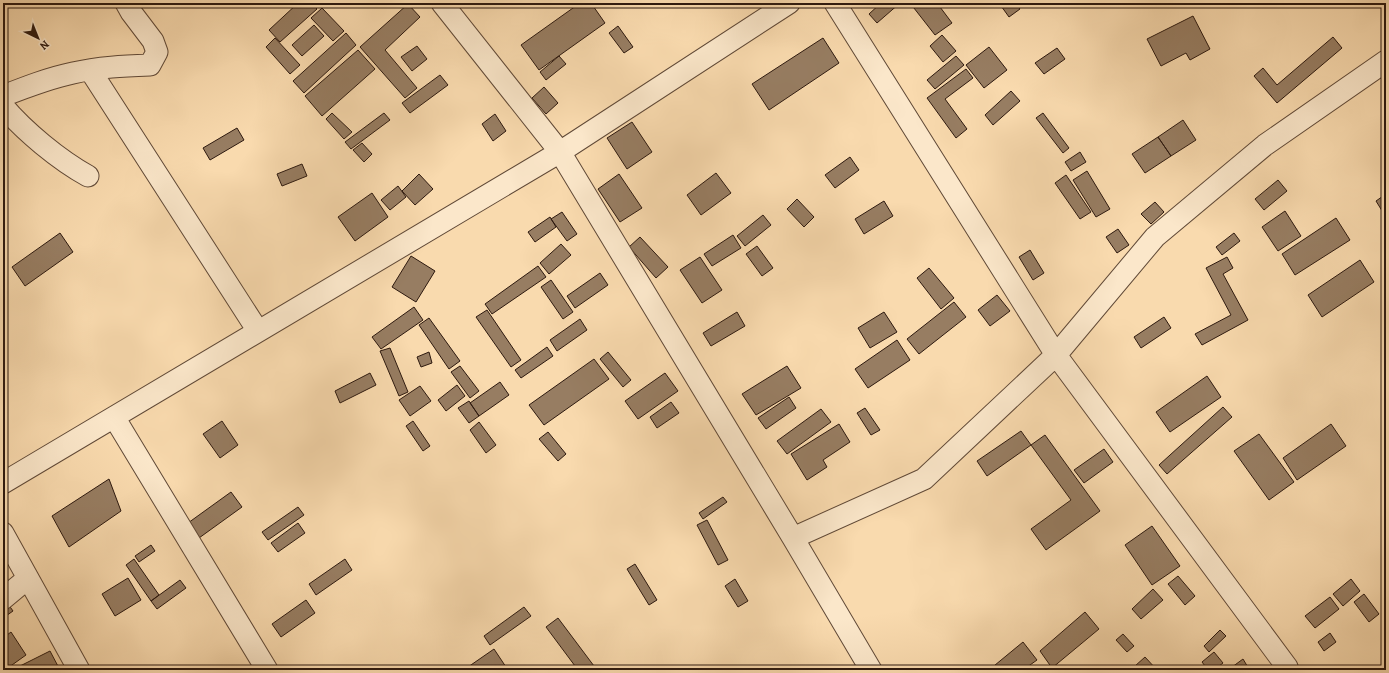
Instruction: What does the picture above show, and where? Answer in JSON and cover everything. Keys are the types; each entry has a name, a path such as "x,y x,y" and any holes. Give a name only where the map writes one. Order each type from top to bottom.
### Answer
{"street":[{"path":"3,96 26,87 73,73 112,67 150,65 157,52 153,40 131,12 126,3"},
{"path":"442,3 560,152 871,670"},
{"path":"3,483 560,152 789,3"},
{"path":"834,3 1056,355 1283,660 1288,670"},
{"path":"793,538 924,479 1056,355 1155,237 1265,145 1386,61"},
{"path":"90,70 258,331"},
{"path":"3,106 11,116 45,146 88,176"},
{"path":"114,417 267,670"},
{"path":"3,533 27,579 79,670"},
{"path":"3,598 27,579"}],"building":[{"path":"298,3 311,3 317,9 280,42 269,30"},
{"path":"580,3 591,3 605,23 539,70 521,45"},
{"path":"881,3 900,3 877,23 869,14"},
{"path":"910,3 937,3 952,23 935,35"},
{"path":"999,3 1015,3 1020,9 1009,17"},
{"path":"408,4 420,17 385,50 417,88 405,98 360,47"},
{"path":"322,8 344,31 333,41 311,18"},
{"path":"1193,16 1210,49 1190,60 1186,53 1161,66 1147,39"},
{"path":"314,25 324,36 302,56 292,45"},
{"path":"618,26 633,47 624,53 609,33"},
{"path":"346,33 356,45 304,93 293,81"},
{"path":"942,35 956,51 943,62 930,46"},
{"path":"1333,37 1342,48 1277,103 1254,76 1263,68 1277,85"},
{"path":"275,38 300,65 290,74 266,47"},
{"path":"823,38 839,63 769,110 752,84"},
{"path":"417,46 427,59 412,71 401,57"},
{"path":"989,47 1007,70 984,88 966,65"},
{"path":"1057,48 1065,59 1044,74 1035,63"},
{"path":"358,50 375,69 322,116 305,96"},
{"path":"559,56 566,64 546,80 540,72"},
{"path":"956,56 964,65 935,89 927,80"},
{"path":"966,69 973,78 945,99 967,129 956,138 927,98"},
{"path":"440,75 448,85 410,113 402,103"},
{"path":"544,87 558,103 546,114 532,98"},
{"path":"1011,91 1020,101 993,125 985,115"},
{"path":"332,113 352,132 344,139 326,119"},
{"path":"384,113 390,120 351,149 345,142"},
{"path":"1043,113 1069,148 1063,153 1036,118"},
{"path":"495,114 506,131 493,141 482,124"},
{"path":"1183,120 1196,140 1171,156 1158,137"},
{"path":"632,122 652,152 627,169 607,138"},
{"path":"237,128 244,140 210,160 203,148"},
{"path":"1158,137 1171,156 1145,173 1132,154"},
{"path":"362,143 372,154 364,162 353,150"},
{"path":"1080,152 1086,162 1071,171 1065,162"},
{"path":"850,157 859,170 835,188 825,175"},
{"path":"302,164 307,176 282,186 277,174"},
{"path":"1087,171 1110,209 1096,217 1073,180"},
{"path":"716,173 731,193 701,215 687,195"},
{"path":"419,174 433,189 415,205 402,191"},
{"path":"619,174 642,208 620,222 598,189"},
{"path":"1066,175 1091,212 1080,219 1055,183"},
{"path":"1278,180 1287,191 1264,210 1255,199"},
{"path":"398,186 406,197 390,210 381,200"},
{"path":"372,193 388,217 355,241 338,217"},
{"path":"1386,194 1386,213 1384,214 1376,201"},
{"path":"797,199 814,217 804,227 787,209"},
{"path":"884,201 893,216 864,234 855,219"},
{"path":"1155,202 1164,212 1151,224 1141,214"},
{"path":"1285,211 1301,236 1278,251 1262,227"},
{"path":"562,212 577,234 567,241 551,219"},
{"path":"763,215 771,225 745,246 737,236"},
{"path":"550,217 556,227 535,242 528,232"},
{"path":"1336,218 1350,240 1295,275 1282,254"},
{"path":"1118,229 1129,245 1117,253 1106,237"},
{"path":"60,233 73,252 25,286 12,267"},
{"path":"1234,233 1240,241 1222,255 1216,247"},
{"path":"733,235 741,248 712,266 704,254"},
{"path":"640,237 668,267 656,278 629,247"},
{"path":"561,244 571,255 549,274 540,263"},
{"path":"757,246 773,268 762,276 746,254"},
{"path":"1030,250 1044,273 1033,280 1019,257"},
{"path":"411,256 435,271 416,302 392,287"},
{"path":"700,257 722,290 702,303 680,270"},
{"path":"1227,257 1233,268 1223,274 1248,320 1202,345 1195,334 1231,315 1206,268"},
{"path":"1360,260 1374,282 1322,317 1308,295"},
{"path":"538,266 546,277 492,314 485,304"},
{"path":"929,268 954,298 941,309 917,278"},
{"path":"600,273 608,285 575,308 567,296"},
{"path":"551,280 573,312 563,319 541,287"},
{"path":"997,295 1010,311 990,326 978,310"},
{"path":"954,302 966,317 919,354 907,339"},
{"path":"414,307 423,320 381,349 372,337"},
{"path":"487,310 521,360 511,367 476,317"},
{"path":"737,312 745,326 711,346 703,333"},
{"path":"884,312 897,332 870,348 858,328"},
{"path":"1164,317 1171,328 1141,348 1134,337"},
{"path":"429,318 460,361 449,369 419,325"},
{"path":"580,319 587,330 557,351 550,340"},
{"path":"897,340 910,360 868,388 855,369"},
{"path":"547,347 553,356 521,378 515,370"},
{"path":"390,348 408,392 399,396 380,351"},
{"path":"429,352 432,363 421,367 417,357"},
{"path":"608,352 631,380 623,387 600,359"},
{"path":"594,359 609,379 544,425 529,405"},
{"path":"460,366 479,391 470,398 451,372"},
{"path":"787,366 801,388 756,415 742,394"},
{"path":"370,373 376,385 340,403 335,391"},
{"path":"665,373 678,391 638,419 625,401"},
{"path":"1207,376 1221,397 1170,432 1156,412"},
{"path":"500,382 509,395 479,416 470,403"},
{"path":"457,385 465,396 446,411 438,400"},
{"path":"420,386 431,401 410,416 399,400"},
{"path":"789,397 796,408 766,429 758,418"},
{"path":"469,401 479,416 469,423 458,408"},
{"path":"671,402 679,413 657,428 650,417"},
{"path":"1223,407 1232,417 1167,474 1159,465"},
{"path":"865,408 880,430 871,435 857,413"},
{"path":"821,409 831,422 787,454 777,441"},
{"path":"222,421 238,445 220,458 203,434"},
{"path":"413,421 430,446 423,451 406,426"},
{"path":"479,422 496,445 486,453 470,430"},
{"path":"839,424 850,442 823,460 827,467 807,480 791,454"},
{"path":"1331,424 1346,446 1297,480 1283,458"},
{"path":"1021,431 1031,445 987,476 977,461"},
{"path":"548,432 566,454 558,461 539,439"},
{"path":"1259,434 1294,482 1269,500 1234,451"},
{"path":"1045,435 1100,511 1046,550 1031,529 1071,500 1031,445"},
{"path":"1104,449 1113,462 1084,483 1074,470"},
{"path":"109,479 121,511 69,547 52,516"},
{"path":"231,492 242,507 199,538 188,523"},
{"path":"723,497 727,502 703,519 699,513"},
{"path":"298,507 304,515 268,540 262,532"},
{"path":"707,520 728,560 718,565 697,525"},
{"path":"298,523 305,533 278,552 271,543"},
{"path":"1152,526 1180,566 1152,585 1125,545"},
{"path":"151,545 155,551 139,562 135,556"},
{"path":"134,559 159,595 151,601 126,565"},
{"path":"345,559 352,570 316,595 309,584"},
{"path":"635,564 657,600 649,605 627,569"},
{"path":"1178,576 1195,596 1185,605 1168,584"},
{"path":"128,578 141,600 115,616 102,594"},
{"path":"735,579 748,601 738,607 725,586"},
{"path":"1351,579 1360,591 1343,606 1333,594"},
{"path":"180,580 186,588 157,609 151,601"},
{"path":"1153,589 1163,600 1141,619 1132,609"},
{"path":"1364,594 1379,614 1369,622 1354,602"},
{"path":"1330,597 1339,609 1315,628 1305,616"},
{"path":"306,600 315,613 281,637 272,624"},
{"path":"6,601 13,611 3,618 3,604"},
{"path":"524,607 531,616 490,645 484,636"},
{"path":"1085,612 1099,629 1052,668 1040,651"},
{"path":"558,618 594,666 588,670 578,670 546,627"},
{"path":"1220,630 1226,636 1209,652 1204,646"},
{"path":"11,632 26,655 3,670 3,638"},
{"path":"1330,633 1336,642 1324,651 1318,642"},
{"path":"1123,634 1134,646 1127,652 1116,640"},
{"path":"1023,642 1037,660 1023,670 989,670"},
{"path":"494,649 508,670 470,670 468,667"},
{"path":"50,651 60,670 17,670 16,668"},
{"path":"1214,652 1223,663 1214,670 1208,670 1202,662"},
{"path":"1145,657 1157,670 1139,670 1135,666"},
{"path":"1243,659 1249,669 1228,670"}]}
